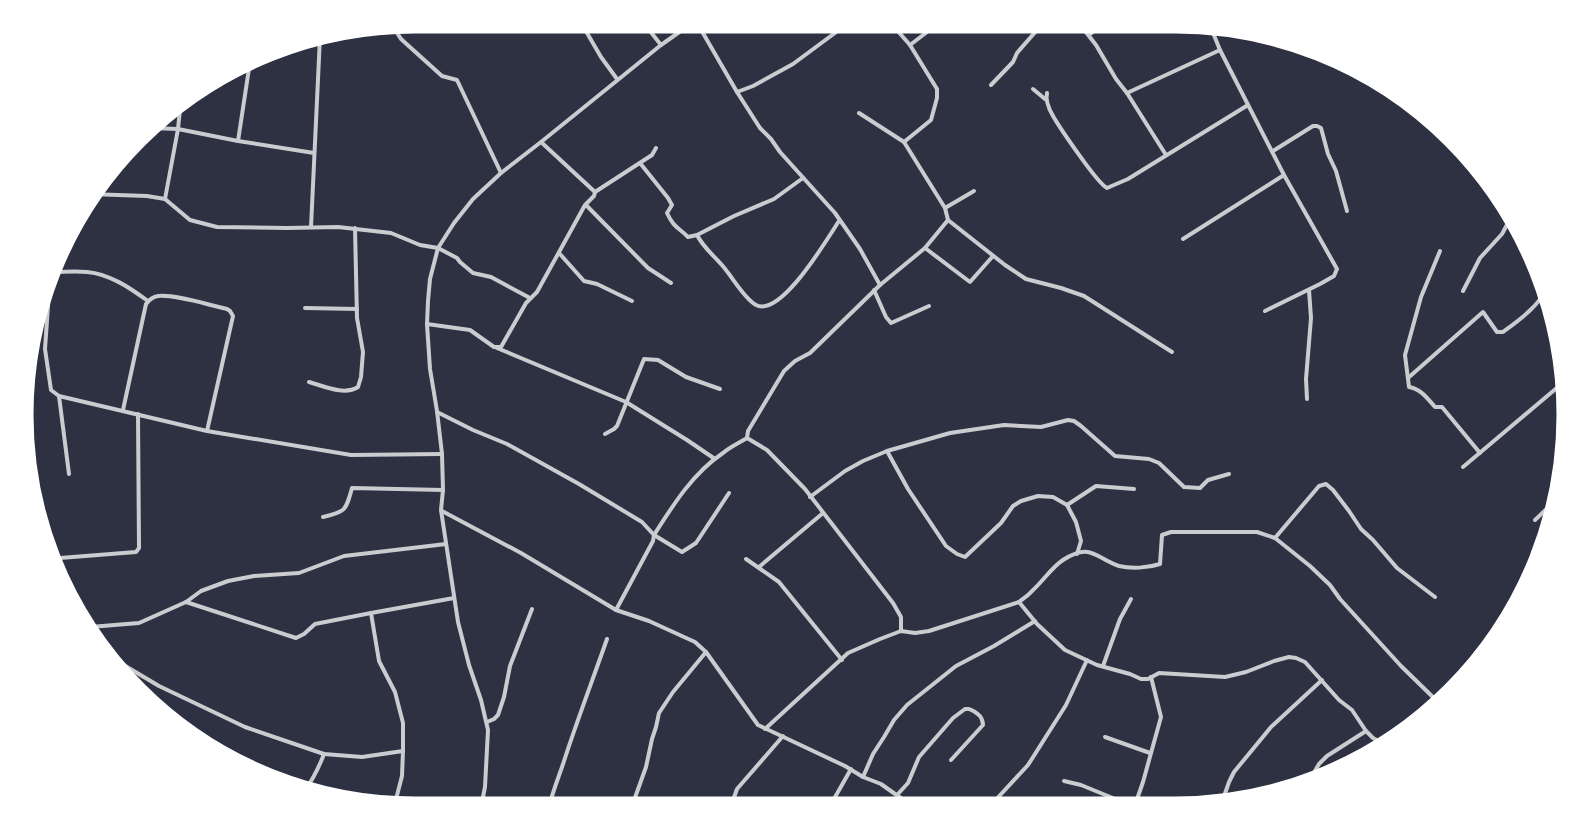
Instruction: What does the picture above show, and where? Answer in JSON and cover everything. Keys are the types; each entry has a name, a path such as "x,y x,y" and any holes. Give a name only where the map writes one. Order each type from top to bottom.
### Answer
{"street":[{"path":"396,32 401,39 442,76 457,80 501,172"},
{"path":"586,32 617,79"},
{"path":"651,32 661,45"},
{"path":"483,798 488,754 487,722 460,632 441,510 441,454 430,369 427,324 430,279 438,248 473,199 501,172 680,32"},
{"path":"702,32 760,128 835,213 860,249 880,285"},
{"path":"737,92 753,87 793,64 836,32"},
{"path":"899,32 934,82 938,98 931,120 904,142"},
{"path":"910,45 927,32"},
{"path":"991,86 1035,32"},
{"path":"1086,32 1166,155"},
{"path":"1089,35 1093,32"},
{"path":"1213,34 1284,175 1336,268 1334,276 1265,310"},
{"path":"311,227 320,44"},
{"path":"1127,93 1220,50"},
{"path":"238,141 249,69"},
{"path":"1033,89 1046,99 1054,117 1087,166 1107,188 1128,180 1248,105"},
{"path":"1046,99 1047,93"},
{"path":"165,199 180,112"},
{"path":"859,113 904,142 945,208 948,220 993,256 1026,279 1084,296 1172,352"},
{"path":"1273,151 1314,126 1321,128 1347,211"},
{"path":"161,128 178,129 314,153"},
{"path":"541,142 595,192"},
{"path":"497,348 505,341 526,303 537,292 585,205 595,192 652,155 656,148"},
{"path":"640,163 672,205 667,213 677,229 688,237 698,235 774,199 803,178"},
{"path":"1182,239 1284,175"},
{"path":"945,208 974,191"},
{"path":"101,194 165,199 190,220 217,227 355,228 391,233 420,245 438,248 457,258 473,273 491,277 530,298"},
{"path":"585,205 648,268 671,283"},
{"path":"616,610 654,535 672,507 690,483 715,459 747,438 748,432 784,371 795,361 810,353 874,290 925,248 948,220"},
{"path":"698,235 701,242 754,305 762,307 779,299 793,287 839,221"},
{"path":"1463,291 1480,258 1507,225"},
{"path":"309,382 341,391 352,391 358,387 361,377 363,352 357,318 355,228"},
{"path":"925,248 970,282 993,256"},
{"path":"1440,250 1421,297 1405,355 1409,387 1416,388 1435,407 1442,407 1480,453"},
{"path":"559,253 584,280 632,301"},
{"path":"59,274 88,272 104,276 119,281 148,301"},
{"path":"874,290 891,323 929,306"},
{"path":"1307,399 1306,379 1311,318 1309,290"},
{"path":"123,410 148,301 159,296 226,309 233,316 207,431"},
{"path":"1408,378 1483,312 1497,332 1503,332 1540,300"},
{"path":"47,308 45,349 51,390 59,396 207,431 351,455 441,454"},
{"path":"305,308 357,309"},
{"path":"427,324 470,330 494,347 626,402 715,459"},
{"path":"605,434 617,426 644,359 658,360 686,377 720,388"},
{"path":"1463,467 1557,388"},
{"path":"59,396 69,474"},
{"path":"437,411 515,448 579,484 642,522 654,535 682,552 696,543 729,493"},
{"path":"60,558 136,552 139,548 138,414"},
{"path":"810,497 845,471 887,451 950,433 1004,425 1041,427 1068,420 1082,426 1115,456 1149,459 1160,463 1184,487 1200,488 1208,480 1229,474"},
{"path":"747,438 767,450 805,489 893,603 901,617 901,632"},
{"path":"887,451 908,489 946,546 957,554 965,557 1001,523 1013,506 1038,496 1053,497 1067,505 1076,522 1081,541 1077,554"},
{"path":"1275,538 1319,486 1326,484 1333,490 1361,529 1397,568 1435,597"},
{"path":"1067,505 1096,486 1134,489"},
{"path":"323,517 339,514 347,506 352,488 442,490"},
{"path":"441,510 521,553 616,610 649,621 695,642 706,652 758,725 881,784 901,798"},
{"path":"1535,520 1545,511"},
{"path":"759,567 823,513"},
{"path":"765,729 848,652 901,632 915,633 929,630 1018,602 1031,593 1062,561 1077,554 1091,552 1119,566 1146,568 1161,564 1162,535 1171,532 1257,532 1275,538 1330,585 1394,658 1433,697"},
{"path":"96,627 139,623 186,602 201,591 228,580 299,573 344,556 446,544"},
{"path":"746,559 779,582 842,660"},
{"path":"186,602 296,638 315,624 454,598"},
{"path":"1103,666 1120,619 1131,599"},
{"path":"1018,602 1065,650 1141,679 1159,673 1225,677 1274,661 1289,657 1296,658 1305,662 1339,700 1352,710 1366,732 1376,740"},
{"path":"487,722 498,715 510,666 532,609"},
{"path":"371,613 379,661 395,693 403,723 402,776 397,797"},
{"path":"863,777 873,754 907,705 956,666 1035,621"},
{"path":"551,798 607,639"},
{"path":"635,798 646,767 659,713 706,652"},
{"path":"997,798 1028,765 1066,705 1088,660"},
{"path":"127,667 159,686 246,727 324,754 362,757 403,751"},
{"path":"1137,798 1161,717 1151,677"},
{"path":"1224,794 1234,772 1271,727 1322,680"},
{"path":"897,795 908,783 919,757 953,718 965,709 969,709 983,720 983,725 951,760"},
{"path":"1315,770 1327,756 1366,732"},
{"path":"734,798 740,784 783,736"},
{"path":"1105,737 1150,753"},
{"path":"309,782 324,754"},
{"path":"835,798 851,770"},
{"path":"1064,781 1081,785 1113,798"}]}
